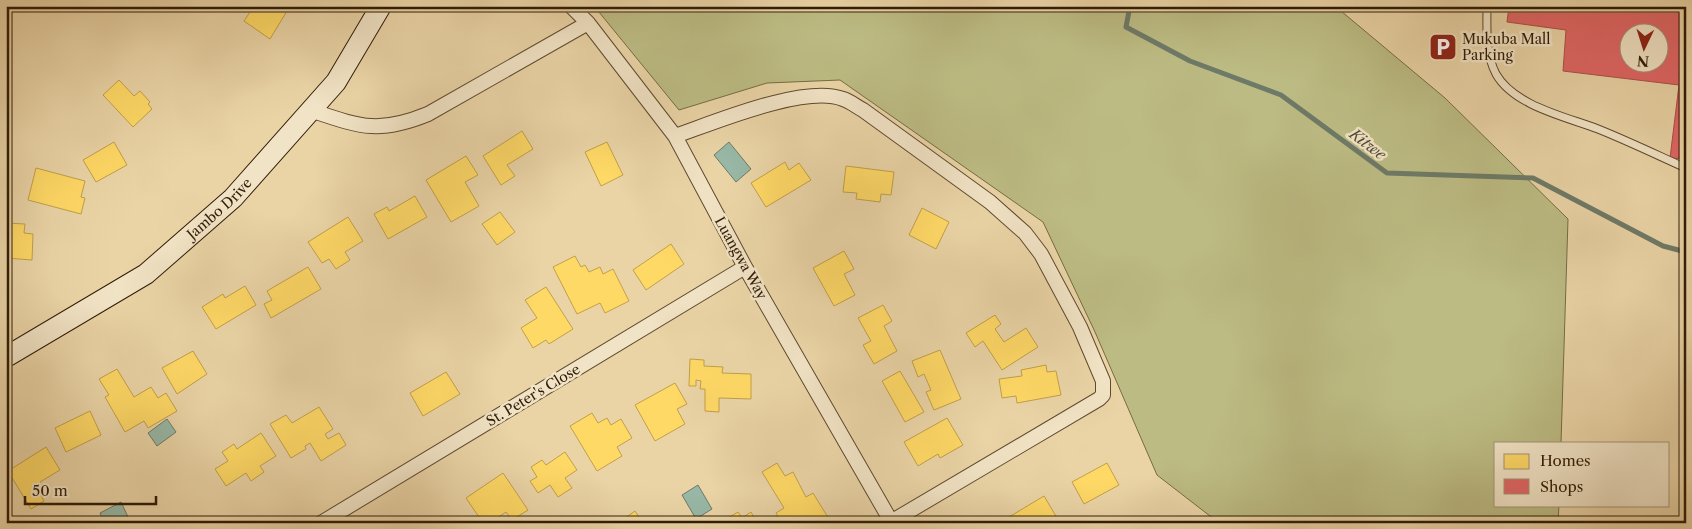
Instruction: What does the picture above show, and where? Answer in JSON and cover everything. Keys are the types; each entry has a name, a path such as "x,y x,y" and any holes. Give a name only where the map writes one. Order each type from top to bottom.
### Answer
{"main road":[{"name":"Jambo Drive","path":"6,357 146,274 233,198 313,111 336,82 381,6"}],"street":[{"name":"Luangwa Way","path":"571,6 588,24 675,136 745,267 891,522"},
{"path":"313,111 359,126 378,128 406,123 428,114 588,24"},
{"path":"675,136 730,117 804,96 822,95 843,98 863,110 990,202 1025,233 1041,254 1057,281 1080,327 1102,381 1103,395 1091,404 891,522"},
{"name":"St. Peter's Close","path":"321,523 745,267"}],"lane":[{"path":"1487,6 1487,40 1496,74 1509,89 1542,110 1598,130 1686,168"}],"shaded area":[{"path":"594,6 1335,6 1445,98 1568,219 1561,442 1494,442 1494,506 1559,506 1558,523 1219,523 1157,475 1095,332 1043,222 840,80 767,83 679,110"},
{"path":"729,142 751,169 736,182 714,155"},
{"path":"167,419 176,432 157,446 148,433"},
{"path":"698,485 712,509 696,519 682,495"},
{"path":"121,502 129,519 121,523 104,523 100,513"}],"building: Homes":[{"path":"254,6 290,6 270,39 244,21"},
{"path":"119,80 134,96 140,91 150,102 148,104 152,109 133,127 103,95"},
{"path":"522,131 533,149 507,165 515,176 501,185 483,156"},
{"path":"114,142 127,165 96,182 83,160"},
{"path":"607,142 623,175 601,186 585,152"},
{"path":"466,156 478,175 465,182 479,206 451,222 426,180"},
{"path":"785,162 789,170 799,163 811,180 766,207 751,183"},
{"path":"846,166 894,172 891,195 881,194 880,202 856,199 857,193 843,192"},
{"path":"36,168 85,181 81,197 85,198 81,214 28,200"},
{"path":"415,196 427,217 388,239 374,214 387,207 389,211"},
{"path":"922,208 949,222 936,249 909,235"},
{"path":"500,212 515,232 497,245 482,224"},
{"path":"348,217 363,241 345,252 350,260 336,269 329,259 322,263 308,242"},
{"path":"6,223 25,224 24,233 33,234 32,260 6,258"},
{"path":"671,244 684,264 646,290 633,270"},
{"path":"844,251 854,269 844,274 855,295 834,306 813,268"},
{"path":"575,256 581,267 585,265 589,272 600,267 603,274 613,269 629,301 605,313 600,303 577,314 553,267"},
{"path":"308,267 321,289 271,318 264,304 272,300 267,291"},
{"path":"245,286 256,305 216,329 202,307 223,294 225,298"},
{"path":"546,287 573,329 549,344 546,340 533,348 521,328 537,318 525,300"},
{"path":"883,305 892,321 884,326 897,351 874,364 863,345 871,341 858,318"},
{"path":"995,315 1001,324 995,329 1004,342 1026,328 1038,347 1002,370 983,341 975,347 966,333"},
{"path":"940,350 961,399 934,410 926,392 931,390 924,374 918,377 912,361"},
{"path":"193,351 207,374 177,394 162,368"},
{"path":"690,359 704,360 704,366 723,367 722,373 751,374 751,399 719,398 719,412 705,411 705,389 700,389 701,381 696,380 696,386 689,386"},
{"path":"1046,365 1047,372 1056,371 1061,395 1017,403 1016,396 1002,398 999,379 1022,376 1021,370"},
{"path":"117,369 134,397 151,387 158,398 166,393 177,411 148,428 144,421 125,432 105,397 109,395 99,379"},
{"path":"900,371 924,412 905,422 882,381"},
{"path":"446,372 460,394 423,416 410,393"},
{"path":"675,383 687,404 677,409 685,424 655,441 635,405"},
{"path":"319,407 333,429 325,434 328,439 339,433 346,445 321,461 310,443 305,446 306,449 291,458 270,424 286,415 292,423"},
{"path":"90,411 101,435 66,452 55,428"},
{"path":"592,413 598,423 607,418 611,425 621,419 632,438 617,447 622,456 597,471 570,426"},
{"path":"947,418 963,445 940,458 938,454 918,466 904,442"},
{"path":"261,433 276,456 260,466 264,472 251,481 246,473 226,486 215,469 228,461 222,452 234,444 237,449"},
{"path":"46,447 60,470 40,482 43,487 38,490 44,501 31,509 8,471"},
{"path":"565,452 577,470 565,478 572,488 558,497 550,485 538,493 530,481 537,477 531,467 542,460 546,465"},
{"path":"777,463 785,476 793,472 806,497 813,493 829,519 823,523 781,523 776,513 784,508 762,472"},
{"path":"1107,463 1119,485 1084,504 1072,482"},
{"path":"503,473 528,510 512,520 506,512 490,523 483,523 466,498"},
{"path":"1044,496 1060,523 999,523"},
{"path":"635,511 643,523 618,523"},
{"path":"738,512 742,518 751,512 757,523 719,523"}],"building: Shops":[{"path":"1509,6 1686,6 1686,159 1670,158 1679,85 1563,71 1566,30 1507,22"}],"waterway":[{"name":"Kitwe","path":"1130,6 1126,27 1190,61 1281,95 1387,173 1533,178 1663,246 1686,252"}],"place":[{"name":"Mukuba Mall Parking","path":"1443,47"}]}
